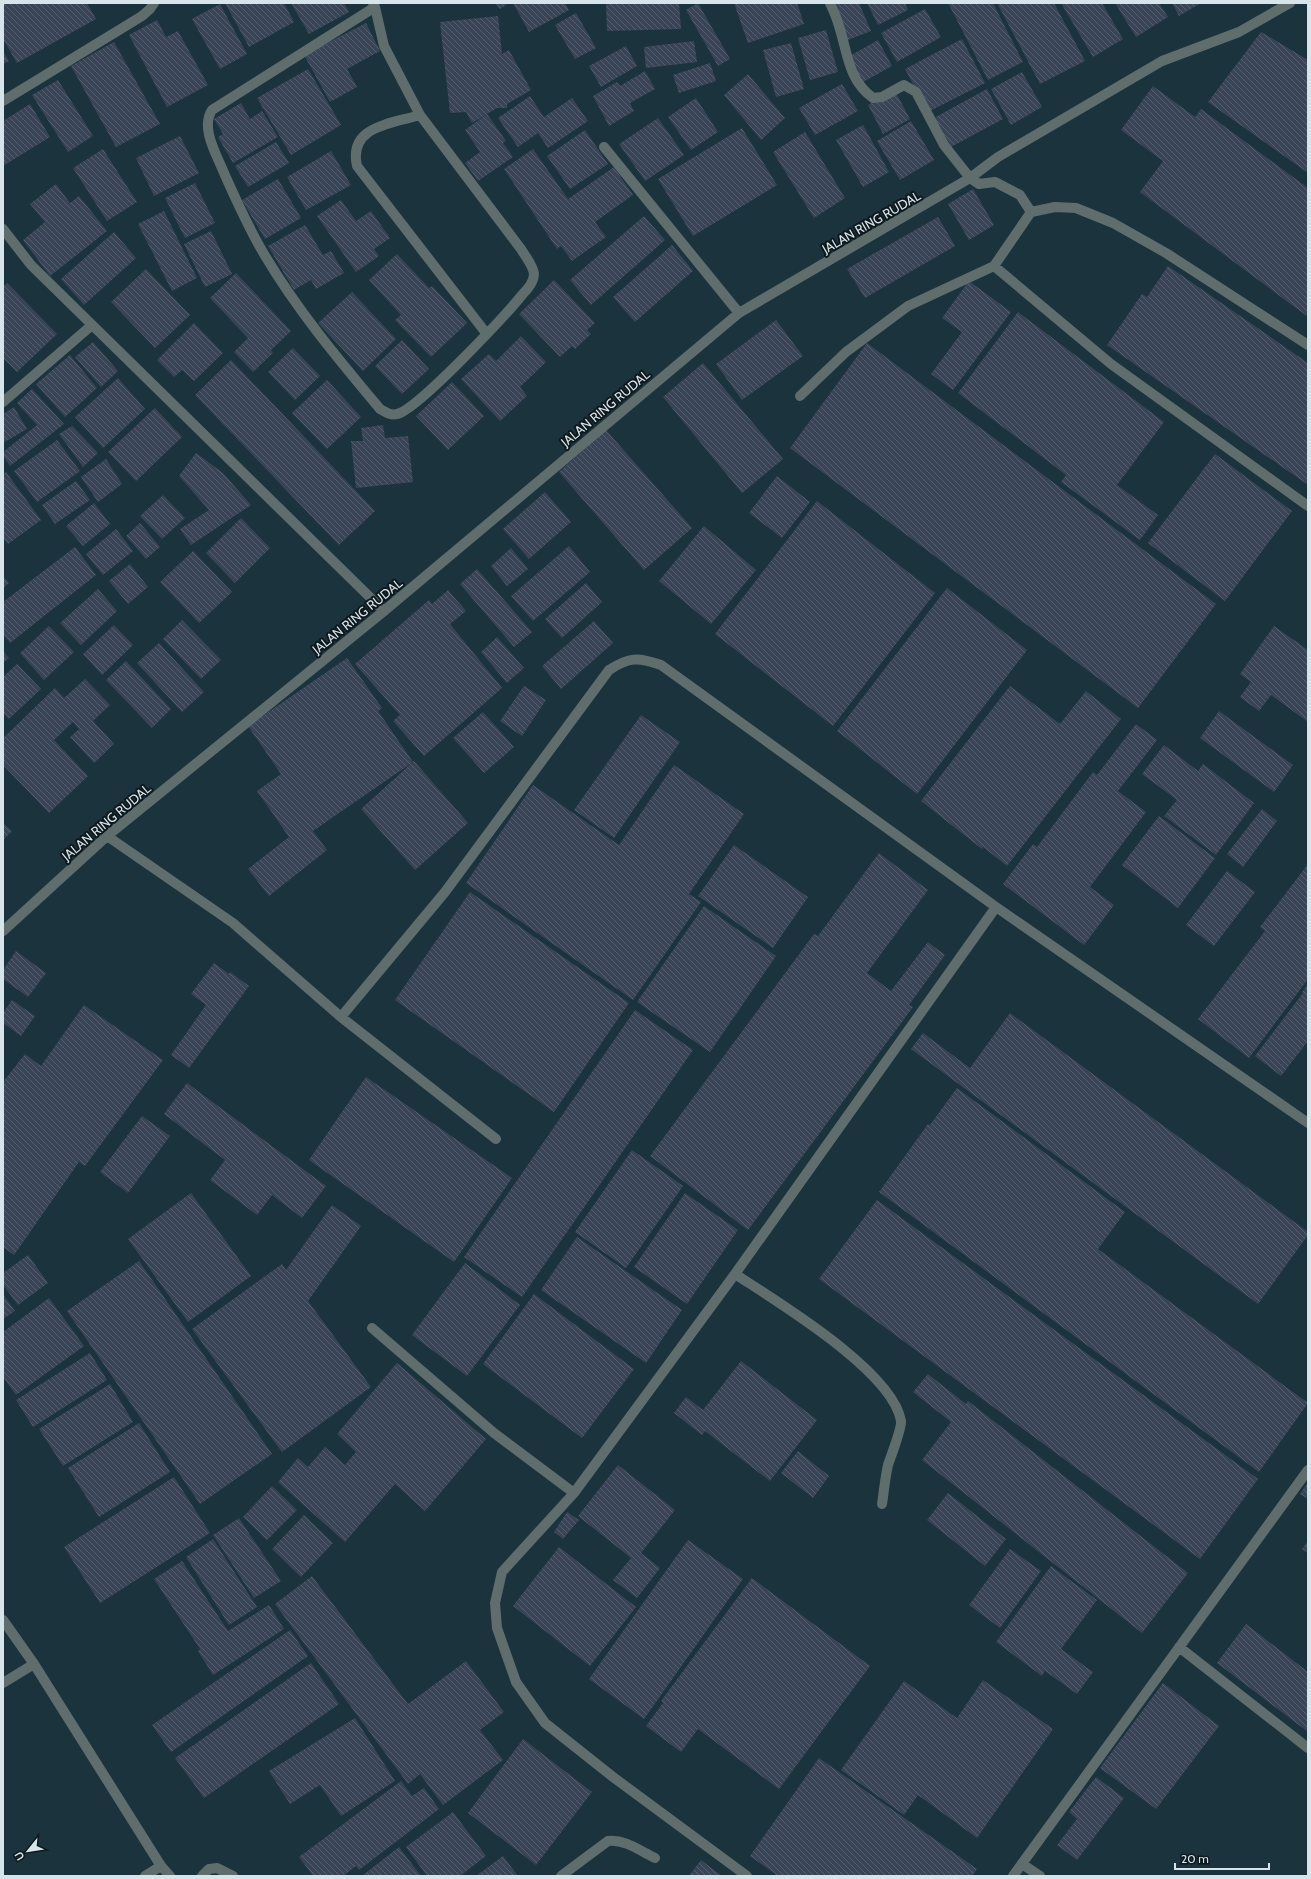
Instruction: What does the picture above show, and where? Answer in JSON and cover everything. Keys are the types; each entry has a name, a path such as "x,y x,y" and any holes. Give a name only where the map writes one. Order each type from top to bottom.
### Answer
{"street":[{"path":"3,101 142,16 154,3"},
{"path":"830,3 838,23 849,67 862,91 873,98 882,97 904,85 916,92 944,145 970,178 979,184 995,182 1020,195 1032,212"},
{"name":"JALAN RING RUDAL","path":"3,931 107,836 384,611 739,313 970,178 998,157 1162,61 1239,32 1290,3"},
{"path":"374,5 384,46 420,115 521,249 534,274 531,283 523,294 486,334 428,392 404,411 390,415 380,409 320,336 264,254 214,149 207,125 208,117 212,110 374,5"},
{"path":"420,115 368,131 358,142 354,154 356,166 486,334"},
{"path":"604,147 739,313"},
{"path":"800,396 846,352 908,306 994,266 1032,212 1055,207 1076,208 1113,223 1166,253 1308,345"},
{"path":"3,229 30,265 384,611"},
{"path":"994,266 1111,364 1308,506"},
{"path":"3,402 92,325"},
{"path":"341,1017 445,892 609,670 620,662 633,658 647,660 660,665 996,907 1308,1123"},
{"path":"107,836 233,923 341,1017 496,1139"},
{"path":"747,1876 613,1777 545,1723 516,1682 496,1628 495,1603 502,1572 574,1493 735,1274 996,907"},
{"path":"735,1274 830,1337 883,1387 894,1404 901,1422 888,1466 882,1504"},
{"path":"372,1328 494,1433 574,1493"},
{"path":"1013,1876 1308,1470"},
{"path":"3,1620 34,1664 161,1866 170,1876"},
{"path":"1179,1648 1308,1748"},
{"path":"3,1682 34,1664"},
{"path":"561,1876 608,1841 623,1841 656,1858"},
{"path":"1022,1864 1040,1876"},
{"path":"145,1876 161,1866"},
{"path":"202,1876 209,1869 217,1868 233,1876"}],"building":[{"path":"3,3 87,3 96,19 17,63 3,39"},
{"path":"225,3 284,3 294,22 249,47"},
{"path":"291,3 344,3 349,12 309,34"},
{"path":"495,3 509,3 500,9"},
{"path":"513,3 565,3 569,10 529,32"},
{"path":"606,3 679,3 681,29 607,31"},
{"path":"698,3 730,59 718,66 686,10"},
{"path":"734,3 797,3 804,24 748,43"},
{"path":"832,3 859,3 871,31 848,40"},
{"path":"867,3 905,3 908,10 878,25"},
{"path":"948,3 993,3 1023,62 988,80"},
{"path":"997,3 1054,3 1085,61 1040,84"},
{"path":"1061,3 1102,3 1123,39 1093,57"},
{"path":"1115,3 1159,3 1168,17 1136,37"},
{"path":"1172,3 1201,3 1179,16"},
{"path":"220,4 247,54 220,69 192,19"},
{"path":"925,9 941,37 897,62 881,33"},
{"path":"576,13 596,48 575,59 555,25"},
{"path":"498,16 502,54 509,50 531,90 507,104 507,108 497,108 472,123 466,112 450,113 440,22"},
{"path":"157,20 166,37 178,31 208,85 167,107 129,35"},
{"path":"366,23 380,51 347,69 357,87 330,102 304,55"},
{"path":"826,30 838,72 810,80 798,38"},
{"path":"1261,32 1308,60 1308,173 1208,102"},
{"path":"962,39 985,83 928,112 905,69"},
{"path":"878,40 892,66 863,82 848,57"},
{"path":"694,41 697,62 646,68 644,47"},
{"path":"114,42 160,124 116,147 71,66"},
{"path":"791,43 804,89 776,97 763,50"},
{"path":"626,46 637,66 601,87 589,66"},
{"path":"3,51 9,61 3,64"},
{"path":"710,63 716,81 679,93 673,75"},
{"path":"308,69 341,125 291,155 257,98"},
{"path":"645,71 655,89 630,103 634,111 609,126 593,96 617,82 620,86"},
{"path":"1022,72 1042,107 1011,125 991,89"},
{"path":"748,74 785,118 761,140 724,95"},
{"path":"58,80 93,136 68,152 32,95"},
{"path":"842,84 858,111 815,135 799,108"},
{"path":"1153,86 1195,117 1201,109 1308,188 1308,317 1140,192 1163,161 1121,130"},
{"path":"987,89 1003,119 949,148 932,119"},
{"path":"895,91 910,119 883,134 868,105"},
{"path":"530,96 544,117 572,98 588,121 548,148 538,133 518,147 498,118"},
{"path":"696,98 718,132 691,150 668,117"},
{"path":"241,103 250,119 262,111 278,137 233,163 218,137 223,134 214,119"},
{"path":"30,104 50,137 3,166 3,121"},
{"path":"487,114 506,141 503,143 513,157 478,181 465,163 480,152 465,130"},
{"path":"658,118 684,155 645,181 619,144"},
{"path":"911,121 934,160 900,180 877,141"},
{"path":"863,125 889,172 863,187 836,140"},
{"path":"742,128 777,185 693,236 658,179"},
{"path":"585,130 608,164 570,189 547,156"},
{"path":"805,132 845,198 814,218 773,152"},
{"path":"180,136 199,173 154,196 136,158"},
{"path":"276,142 289,163 248,187 235,166"},
{"path":"103,149 137,202 107,221 73,168"},
{"path":"533,149 568,199 614,167 633,195 595,222 606,237 572,261 561,246 557,249 504,169"},
{"path":"331,151 351,185 306,210 287,177"},
{"path":"278,179 301,218 265,239 242,200"},
{"path":"195,183 215,223 185,238 165,198"},
{"path":"56,184 70,203 79,196 107,231 50,276 23,240 45,222 30,204"},
{"path":"973,189 994,225 969,240 948,204"},
{"path":"341,200 356,221 371,211 390,238 374,249 379,256 356,272 317,216"},
{"path":"164,211 197,278 172,291 138,224"},
{"path":"644,216 665,240 591,305 570,280"},
{"path":"938,217 955,246 865,298 847,269"},
{"path":"305,225 323,255 331,251 344,273 316,289 311,280 294,290 268,246"},
{"path":"211,231 232,274 205,287 184,244"},
{"path":"114,232 136,258 84,305 61,279"},
{"path":"672,245 693,271 635,322 613,297"},
{"path":"397,254 429,288 432,286 467,323 431,357 395,320 401,315 369,280"},
{"path":"1168,266 1308,363 1308,485 1107,345 1142,294 1147,297"},
{"path":"146,269 190,315 155,348 111,302"},
{"path":"236,273 291,331 271,350 273,353 253,372 234,352 248,338 210,298"},
{"path":"554,280 595,323 587,330 591,334 575,349 572,346 560,357 519,314"},
{"path":"969,281 1011,312 953,390 931,374 962,332 942,318"},
{"path":"7,283 57,334 17,372 3,358 3,287"},
{"path":"352,292 396,339 363,371 318,323"},
{"path":"1018,312 1164,422 1117,485 1158,515 1140,540 1061,482 1066,475 958,393"},
{"path":"776,320 803,356 742,400 716,364"},
{"path":"194,323 223,353 194,381 182,370 174,377 157,360"},
{"path":"521,336 546,362 520,387 527,396 500,421 461,379 489,354 496,361"},
{"path":"402,340 429,369 402,394 375,366"},
{"path":"93,342 118,371 101,387 75,357"},
{"path":"867,343 1216,604 1138,708 790,448"},
{"path":"293,348 320,376 295,400 268,372"},
{"path":"70,355 97,388 65,417 36,384"},
{"path":"231,360 375,511 339,545 195,395"},
{"path":"703,363 783,459 742,493 663,397"},
{"path":"118,378 145,409 103,448 75,417"},
{"path":"327,380 361,417 327,449 292,413"},
{"path":"452,382 484,416 448,450 416,416"},
{"path":"32,389 64,424 10,466 3,456 3,452 37,425 17,403"},
{"path":"14,407 27,429 3,443 3,414"},
{"path":"155,408 182,437 136,481 108,452"},
{"path":"383,425 385,438 408,436 413,482 356,488 351,441 363,441 361,428"},
{"path":"72,426 98,453 83,467 59,434"},
{"path":"606,430 692,528 644,570 559,472"},
{"path":"57,440 80,471 37,502 14,471"},
{"path":"196,453 223,473 251,505 191,545 180,529 209,510 179,476"},
{"path":"1215,454 1292,511 1225,601 1148,543"},
{"path":"106,459 122,484 98,502 81,477"},
{"path":"6,472 41,520 8,544 3,538 3,474"},
{"path":"777,476 810,502 782,538 749,513"},
{"path":"76,481 90,500 55,524 42,505"},
{"path":"545,492 571,522 529,559 503,529"},
{"path":"163,495 185,518 162,539 140,516"},
{"path":"817,501 935,593 833,726 715,634"},
{"path":"94,503 110,524 83,546 66,526"},
{"path":"241,518 270,548 235,583 206,553"},
{"path":"140,523 160,547 146,559 126,536"},
{"path":"704,526 756,570 711,624 659,581"},
{"path":"116,529 133,551 103,575 86,554"},
{"path":"569,546 590,572 533,621 511,596"},
{"path":"75,547 96,575 10,643 3,634 3,602"},
{"path":"511,548 528,569 507,586 491,566"},
{"path":"193,551 232,592 199,623 160,582"},
{"path":"130,564 148,587 128,604 109,581"},
{"path":"477,569 532,632 514,647 460,584"},
{"path":"3,576 9,583 3,588"},
{"path":"586,583 602,602 562,638 545,619"},
{"path":"947,588 1027,650 917,794 837,731"},
{"path":"98,589 117,611 81,645 60,623"},
{"path":"448,590 466,611 450,624 502,688 424,756 393,721 400,715 355,664 429,600 432,604"},
{"path":"182,620 221,660 201,679 163,639"},
{"path":"594,621 613,643 561,689 542,666"},
{"path":"114,625 133,645 102,675 83,654"},
{"path":"49,626 74,652 44,680 20,653"},
{"path":"1274,626 1308,650 1308,722 1271,695 1259,711 1240,697 1251,682 1240,674"},
{"path":"497,637 524,668 507,683 481,652"},
{"path":"159,643 204,692 182,712 137,663"},
{"path":"3,651 9,658 3,663"},
{"path":"347,658 382,708 378,711 413,762 313,831 327,850 269,896 248,869 289,837 257,791 281,774 248,726"},
{"path":"126,661 171,709 152,728 106,680"},
{"path":"17,664 41,689 9,719 3,713 3,677"},
{"path":"85,679 110,705 93,721 114,744 94,763 70,737 79,729 73,722 54,740 88,776 49,813 3,765 3,738 55,688 64,698"},
{"path":"524,686 546,700 522,736 500,721"},
{"path":"1010,686 1060,724 1086,691 1121,719 1007,866 983,847 982,849 921,801"},
{"path":"1219,711 1293,765 1274,792 1200,738"},
{"path":"483,712 514,747 484,773 453,738"},
{"path":"641,715 680,742 614,838 574,810"},
{"path":"1136,724 1157,740 1118,791 1146,812 1090,887 1114,905 1084,945 1003,884 1033,844 1037,847 1093,772 1097,775"},
{"path":"1164,745 1198,771 1203,764 1254,803 1216,855 1164,816 1177,800 1142,774"},
{"path":"414,761 468,823 415,870 361,809"},
{"path":"674,765 744,814 689,894 701,902 633,1000 466,883 533,785 619,845"},
{"path":"1262,809 1277,821 1243,867 1227,854"},
{"path":"1159,816 1215,858 1178,908 1122,865"},
{"path":"3,823 12,831 3,840"},
{"path":"734,845 808,897 773,948 698,896"},
{"path":"879,853 928,890 867,973 891,991 928,942 945,955 909,1005 913,1007 748,1230 650,1156 814,934 818,936"},
{"path":"1308,864 1308,979 1249,1058 1198,1019 1265,931 1260,927"},
{"path":"1227,871 1255,892 1214,946 1186,925"},
{"path":"470,892 629,1003 554,1112 395,1000"},
{"path":"704,906 776,956 710,1052 637,1002"},
{"path":"16,951 46,973 28,997 3,979 3,970"},
{"path":"214,963 229,974 230,972 249,986 189,1068 171,1055 206,1005 191,994"},
{"path":"1308,984 1308,1041 1281,1076 1255,1056 1303,993 1302,992"},
{"path":"12,1000 35,1016 21,1036 3,1023 3,1013"},
{"path":"84,1005 163,1060 85,1166 79,1162 14,1255 3,1247 3,1082 25,1054 41,1066"},
{"path":"635,1010 693,1050 522,1297 464,1257"},
{"path":"1010,1013 1308,1232 1308,1235 1258,1304 911,1049 923,1033 970,1068"},
{"path":"366,1077 512,1178 454,1262 309,1160"},
{"path":"187,1083 326,1186 302,1218 272,1195 257,1215 210,1180 225,1160 164,1114"},
{"path":"957,1088 1125,1212 1098,1249 1308,1403 1259,1472 879,1192 928,1124 930,1125"},
{"path":"142,1116 170,1136 128,1193 100,1172"},
{"path":"632,1150 683,1186 626,1268 575,1232"},
{"path":"191,1193 251,1276 188,1322 128,1239"},
{"path":"685,1193 738,1230 687,1304 634,1267"},
{"path":"877,1200 1258,1479 1200,1559 819,1279"},
{"path":"332,1205 361,1226 308,1301 371,1387 282,1452 192,1329 282,1264 286,1270"},
{"path":"577,1237 682,1310 646,1363 541,1290"},
{"path":"28,1255 48,1283 18,1305 3,1285 3,1273"},
{"path":"139,1261 272,1454 200,1504 67,1311"},
{"path":"465,1263 520,1305 467,1376 412,1335"},
{"path":"3,1294 15,1311 3,1319"},
{"path":"534,1294 634,1369 582,1438 483,1364"},
{"path":"49,1298 84,1346 16,1395 3,1377 3,1332"},
{"path":"90,1353 107,1380 33,1427 16,1400"},
{"path":"741,1361 817,1420 770,1481 705,1431 702,1435 674,1413 686,1397 703,1410"},
{"path":"397,1363 486,1439 425,1511 395,1484 345,1542 278,1482 298,1458 308,1467 325,1447 345,1465 356,1452 337,1434"},
{"path":"928,1374 966,1404 968,1401 1188,1573 1142,1633 922,1460 951,1422 913,1392"},
{"path":"110,1384 133,1422 63,1466 39,1429"},
{"path":"139,1423 170,1472 99,1517 68,1468"},
{"path":"798,1451 829,1476 813,1498 781,1473"},
{"path":"618,1465 675,1510 641,1553 660,1568 637,1598 613,1580 631,1558 578,1516"},
{"path":"174,1477 210,1533 100,1603 64,1547"},
{"path":"1308,1482 1308,1499 1300,1494"},
{"path":"272,1486 297,1510 267,1540 243,1517"},
{"path":"948,1493 1006,1539 985,1566 927,1520"},
{"path":"567,1512 579,1520 563,1539 554,1532"},
{"path":"304,1515 333,1543 301,1577 272,1549"},
{"path":"239,1518 281,1581 254,1598 213,1535"},
{"path":"213,1539 257,1607 229,1625 186,1557"},
{"path":"688,1540 743,1579 644,1719 589,1679"},
{"path":"1308,1541 1308,1553 1302,1549"},
{"path":"559,1547 636,1607 590,1666 513,1606"},
{"path":"1010,1549 1041,1571 1000,1628 969,1605"},
{"path":"182,1561 228,1631 269,1605 284,1629 213,1675 198,1651 200,1649 154,1579"},
{"path":"1051,1566 1097,1600 1061,1649 1093,1672 1077,1694 1045,1671 1042,1676 996,1642"},
{"path":"312,1576 408,1704 466,1661 504,1712 480,1730 503,1760 443,1805 420,1774 408,1784 275,1604"},
{"path":"752,1578 870,1666 779,1789 698,1729 681,1752 646,1726 663,1703 661,1701"},
{"path":"1246,1624 1308,1672 1308,1732 1217,1663"},
{"path":"290,1630 308,1656 171,1752 152,1725"},
{"path":"311,1663 339,1704 204,1798 175,1758"},
{"path":"983,1680 1053,1729 977,1838 918,1795 904,1815 841,1770 904,1681 957,1718"},
{"path":"1163,1683 1219,1726 1156,1809 1100,1768"},
{"path":"355,1718 395,1781 341,1816 320,1785 290,1804 269,1771"},
{"path":"523,1739 592,1792 536,1865 468,1813"},
{"path":"819,1758 977,1869 972,1876 778,1876 750,1856"},
{"path":"1096,1777 1124,1798 1077,1860 1057,1845 1077,1819 1069,1812"},
{"path":"401,1781 412,1796 424,1788 439,1809 359,1870 356,1866 343,1876 313,1876 299,1857"},
{"path":"453,1812 486,1856 460,1876 427,1876 406,1847"},
{"path":"399,1847 421,1876 363,1875"},
{"path":"503,1856 518,1876 476,1876"},
{"path":"701,1860 722,1876 689,1876"}]}
